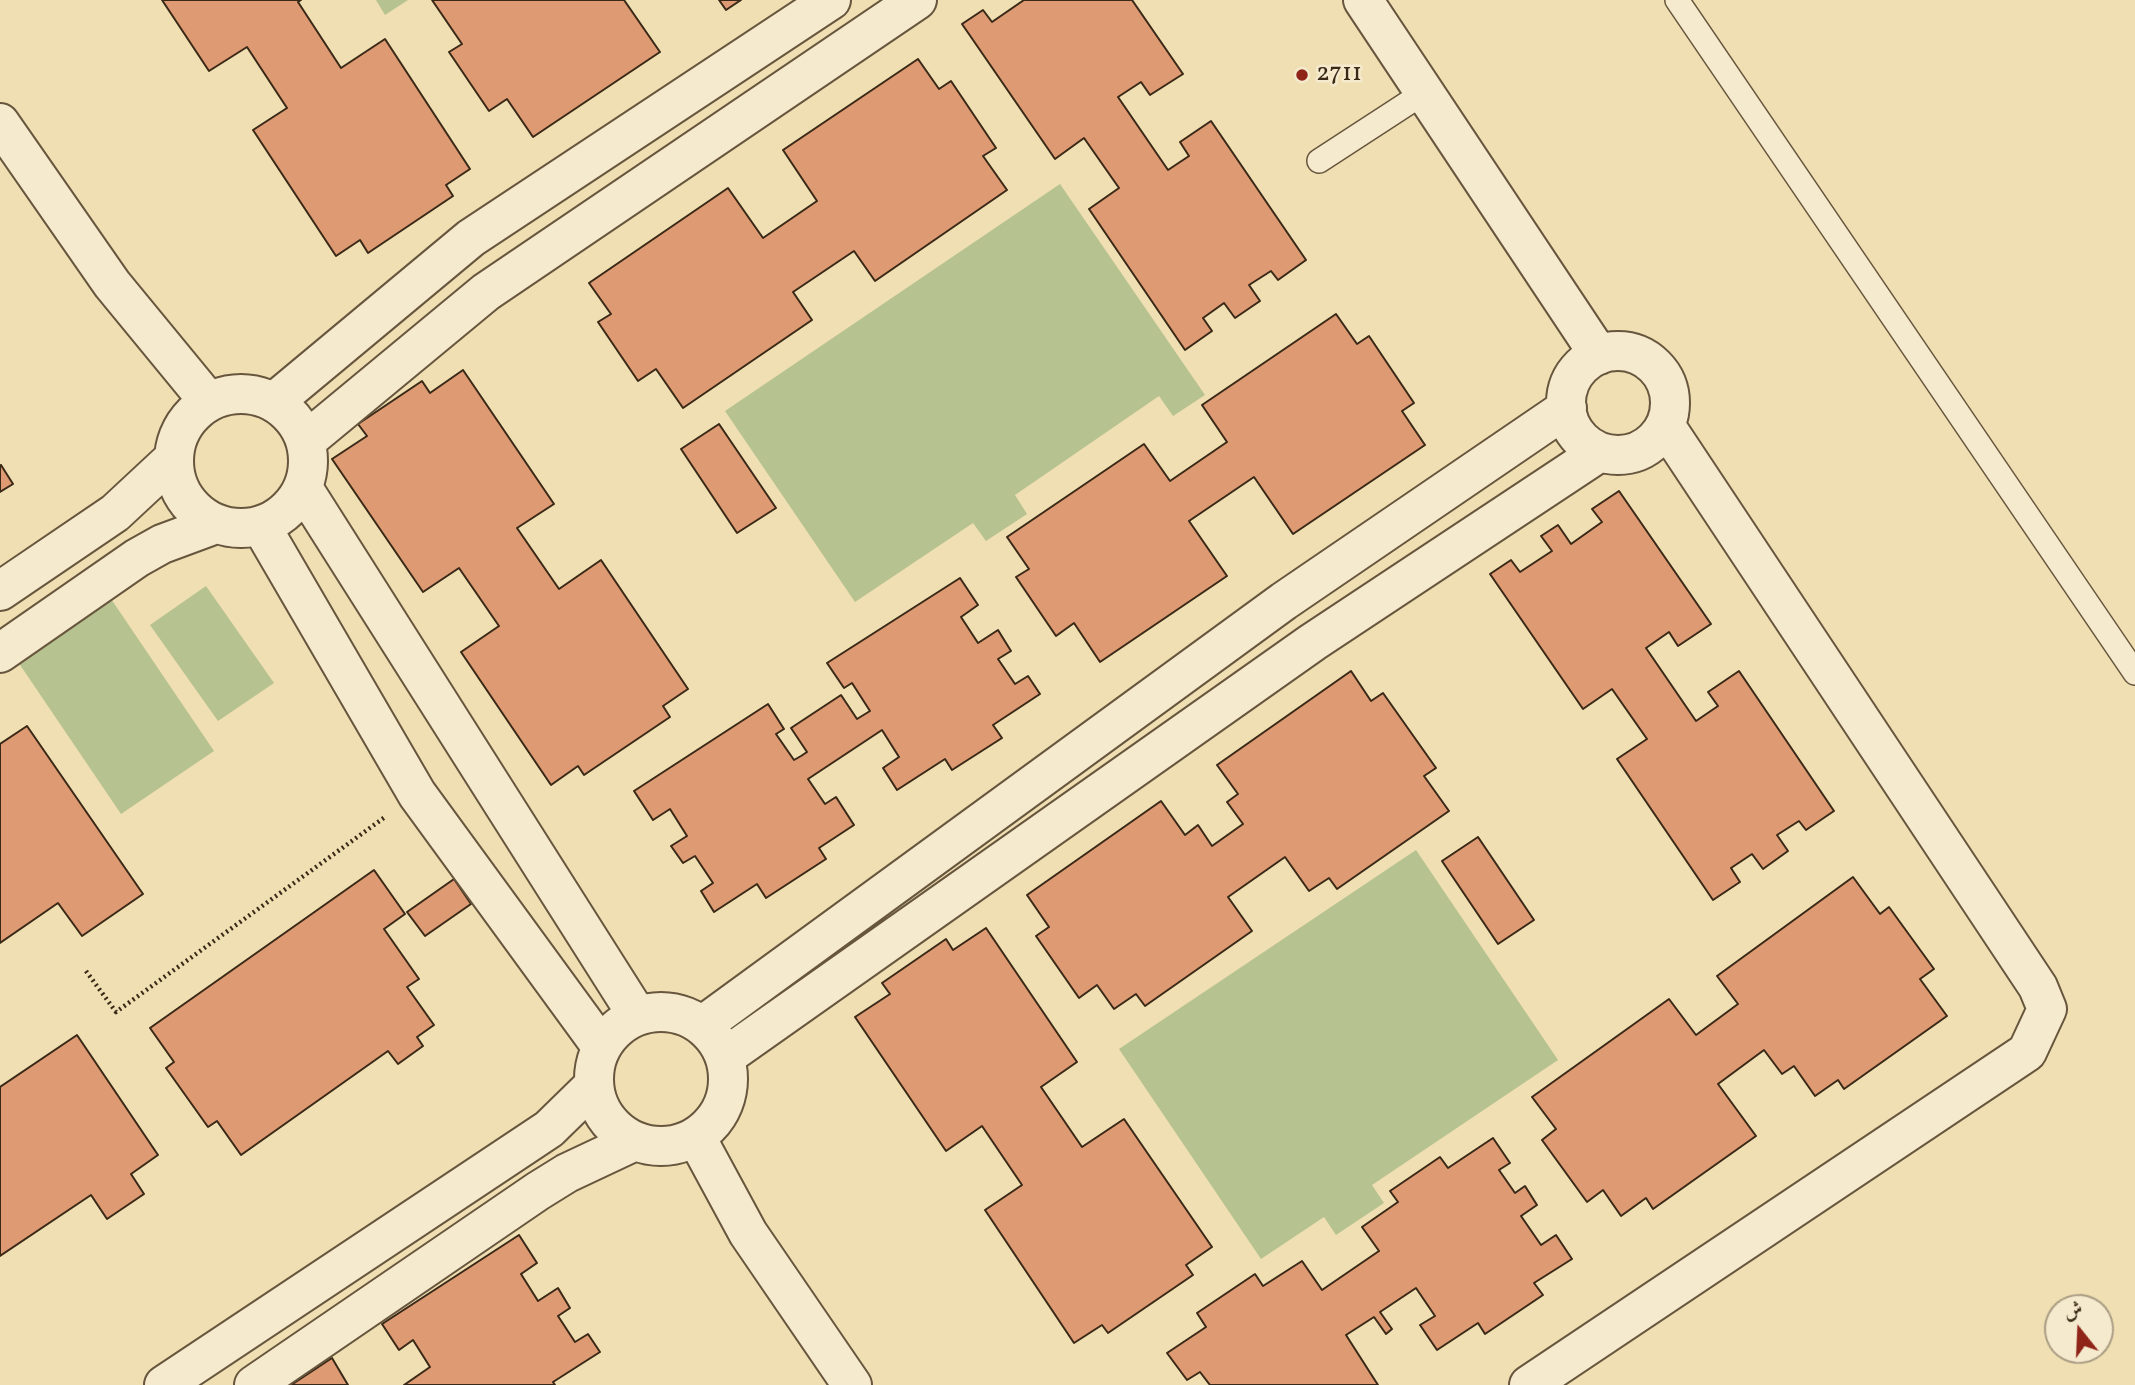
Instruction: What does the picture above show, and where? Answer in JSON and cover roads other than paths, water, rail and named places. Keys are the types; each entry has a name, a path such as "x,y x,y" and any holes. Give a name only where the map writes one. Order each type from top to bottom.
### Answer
{"street":[{"path":"274,402 471,238 831,0"},
{"path":"306,441 486,292 917,0"},
{"path":"1363,0 1599,355"},
{"path":"0,123 112,284 209,402"},
{"path":"1616,351 1634,353 1656,368 1669,391 1670,408 1665,425 1655,440 1625,455 1600,452 1576,434 1567,408 1566,397 1571,379 1583,364 1599,355 1616,351"},
{"path":"241,394 274,402 293,418 306,441 309,465 303,488 287,511 261,526 236,529 216,524 203,517 186,502 176,481 173,459 180,432 197,410 209,402 241,394"},
{"path":"703,1025 1284,601 1567,408"},
{"path":"1529,1385 2027,1052 2047,1009 2030,975 1665,425"},
{"path":"725,1057 1313,642 1600,452"},
{"path":"0,591 115,513 156,478 173,459"},
{"path":"303,488 637,1015"},
{"path":"0,653 137,558 162,544 216,524"},
{"path":"261,526 417,794 601,1046"},
{"path":"671,1012 703,1025 716,1039 725,1057 729,1074 721,1110 711,1125 696,1137 677,1144 656,1147 635,1141 615,1129 601,1110 592,1087 594,1066 601,1046 611,1033 637,1015 671,1012"},
{"path":"164,1385 548,1129 592,1087"},
{"path":"696,1137 748,1233 852,1385"},
{"path":"254,1385 538,1191 567,1173 635,1141"}],"lane":[{"path":"1676,0 2135,673"},
{"path":"1319,161 1424,92"}],"place":[{"name":"2711","path":"1302,75"}]}
